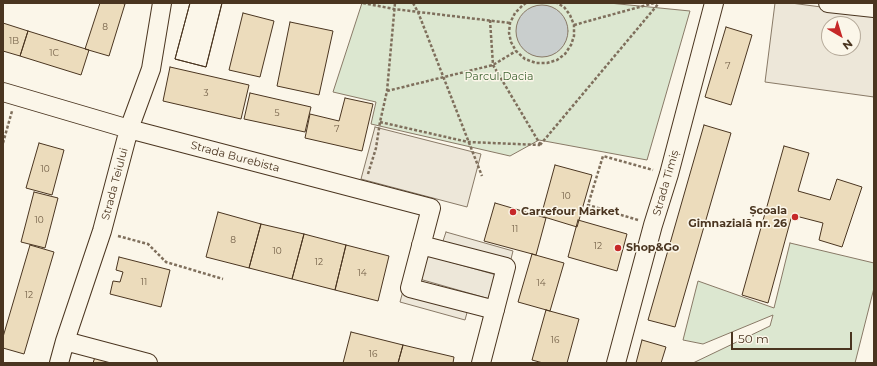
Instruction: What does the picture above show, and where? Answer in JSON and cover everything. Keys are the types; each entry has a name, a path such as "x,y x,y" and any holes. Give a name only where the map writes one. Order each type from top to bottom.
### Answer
{"street":[{"name":"Strada Teiului","path":"59,363 102,231 129,129 151,68 162,3"},
{"name":"Strada Timiș","path":"616,363 669,174 714,3"},
{"path":"828,3 874,8"},
{"name":"Strada Burebista","path":"10,94 129,129 431,208 410,288 495,310"},
{"path":"421,244 506,267 481,363"},
{"path":"65,341 148,363"}],"path":[{"path":"363,3 394,9 510,23"},
{"path":"363,190 376,148 387,92 395,3"},
{"path":"413,3 418,12 482,176"},
{"path":"526,3 515,13 510,23 510,38 516,51 525,59 536,63 547,63 557,60 565,54 571,45 574,36 574,25 570,15 564,7 558,3"},
{"path":"574,25 654,3"},
{"path":"540,145 659,3"},
{"path":"490,20 493,65 540,145"},
{"path":"387,92 493,65 516,51"},
{"path":"3,143 10,94"},
{"path":"380,122 468,142 540,145"},
{"path":"654,225 588,205 603,156 669,174"},
{"path":"102,231 148,244 166,262 223,279"}],"green space":[{"name":"Parcul Dacia","path":"362,3 609,3 690,11 647,160 539,140 510,156 371,124 376,102 333,92"},
{"path":"790,243 874,263 874,288 855,363 693,363 770,326 773,315 703,344 683,340 698,281 774,308"}],"shaded area":[{"path":"775,3 791,3 874,14 874,97 765,82"},
{"path":"537,5 547,5 561,12 568,26 568,36 561,50 547,57 537,57 527,53 520,46 516,36 516,26 520,16 527,9"},
{"path":"375,127 481,154 467,207 361,179"},
{"path":"446,232 513,251 510,263 442,244"},
{"path":"422,254 500,276 493,300 416,278"},
{"path":"403,291 468,309 465,320 400,302"}],"building":[{"path":"100,3 125,4 109,56 85,49"},
{"path":"190,3 222,3 206,67 175,59"},
{"path":"190,3 222,3 206,67 175,59"},
{"path":"243,13 274,21 260,77 229,70"},
{"path":"290,22 333,31 319,95 277,86"},
{"path":"3,23 28,31 20,56 3,51"},
{"path":"726,27 752,35 731,105 705,97"},
{"path":"28,31 89,50 81,75 20,56"},
{"path":"170,67 249,85 241,119 163,101"},
{"path":"250,93 311,107 305,132 244,119"},
{"path":"345,98 373,104 362,151 305,138 310,114 339,121"},
{"path":"704,125 731,133 675,327 648,320"},
{"path":"39,143 64,150 52,195 26,188"},
{"path":"784,146 809,153 798,191 830,200 837,179 862,187 842,247 819,240 823,223 792,215 768,303 742,295"},
{"path":"555,165 592,175 577,227 541,216"},
{"path":"34,192 58,198 45,248 21,242"},
{"path":"495,203 546,218 536,255 484,241"},
{"path":"218,212 261,224 249,268 206,257"},
{"path":"578,220 627,234 617,271 568,257"},
{"path":"261,224 304,234 292,279 249,268"},
{"path":"304,234 346,245 335,290 292,279"},
{"path":"30,245 54,252 24,354 3,348 3,337"},
{"path":"346,245 389,256 378,301 335,290"},
{"path":"532,254 564,263 550,311 518,302"},
{"path":"119,257 170,270 161,307 110,294 113,281 120,282 123,272 116,270"},
{"path":"546,310 579,319 567,363 543,363 532,360"},
{"path":"351,332 403,345 398,363 343,363"},
{"path":"642,340 666,347 661,363 636,363"},
{"path":"403,345 454,357 453,363 398,363"},
{"path":"95,357 113,363 93,363"}],"place":[{"name":"Carrefour Market","path":"513,212"},
{"name":"Școala Gimnazială nr. 26","path":"795,217"},
{"name":"Shop&Go","path":"618,248"}]}
